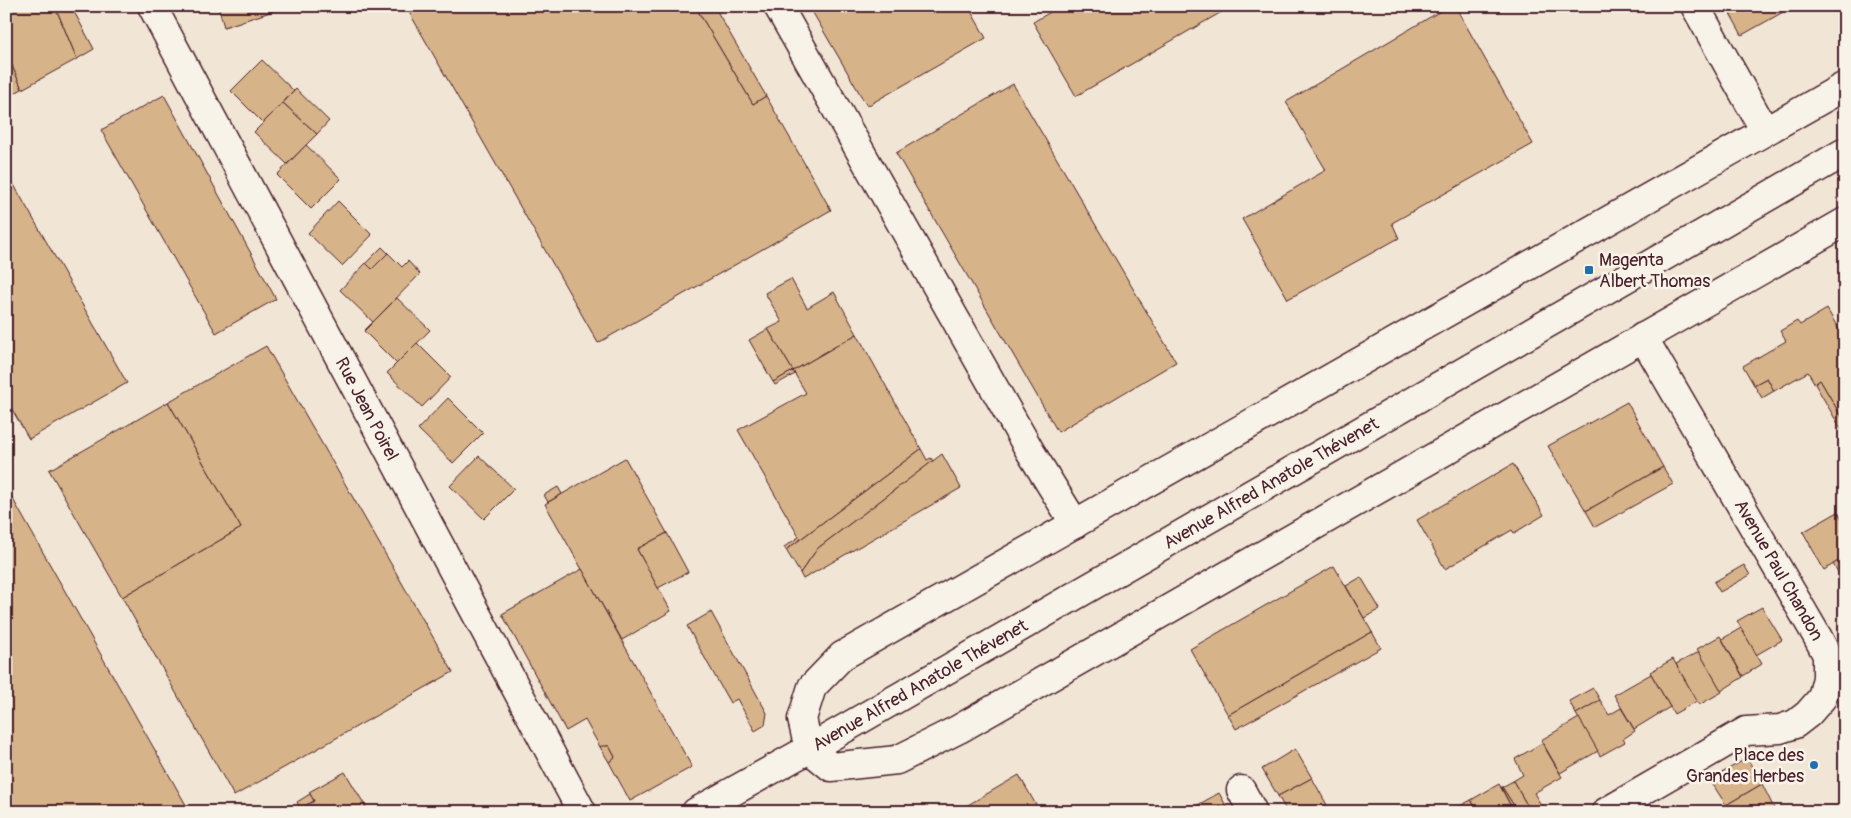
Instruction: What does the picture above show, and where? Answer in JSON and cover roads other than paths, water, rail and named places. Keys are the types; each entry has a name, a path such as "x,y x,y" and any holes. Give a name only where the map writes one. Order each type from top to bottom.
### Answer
{"street":[{"name":"Rue Jean Poirel","path":"152,6 582,812"},
{"path":"778,6 1074,524"},
{"path":"1696,6 1766,131"},
{"path":"1845,86 842,656 812,687 802,719 809,749 831,767 897,760 959,729 1845,222"},
{"name":"Avenue Alfred Anatole Thévenet","path":"696,812 809,749 1845,152"},
{"name":"Avenue Paul Chandon","path":"1606,812 1746,731 1780,729 1795,724 1808,714 1822,698 1827,678 1827,655 1817,636 1643,337"}],"place":[{"name":"Magenta Albert Thomas","path":"1589,270"},
{"name":"Place des Grandes Herbes","path":"1814,765"}]}
